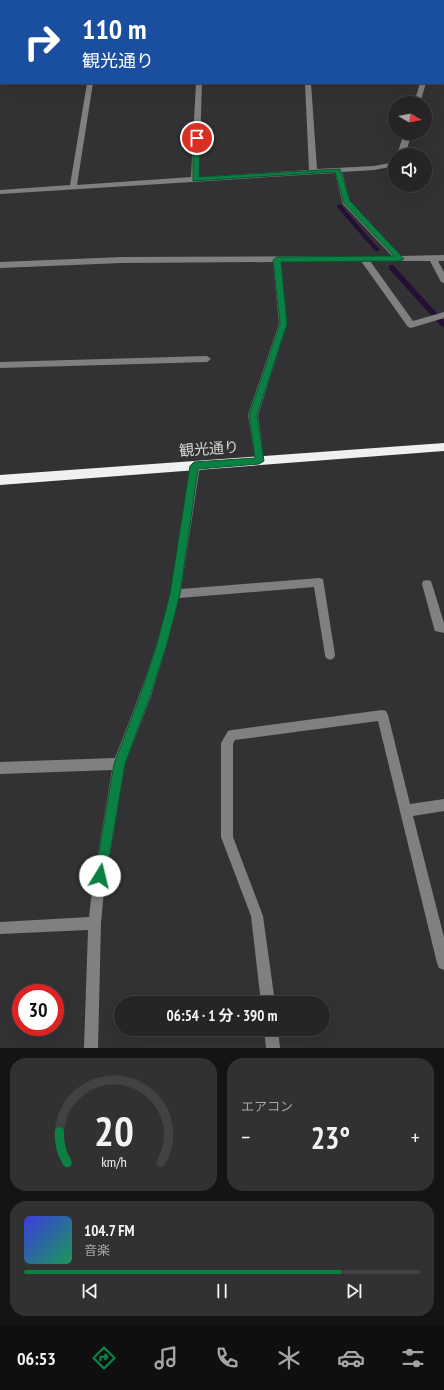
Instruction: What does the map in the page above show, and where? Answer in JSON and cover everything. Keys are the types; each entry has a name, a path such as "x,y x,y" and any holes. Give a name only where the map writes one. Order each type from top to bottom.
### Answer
{"highway":[{"name":"観光通り","path":"0,480 444,447"}],"street":[{"path":"73,187 90,84"},
{"path":"195,180 199,84"},
{"path":"308,84 313,171"},
{"path":"419,96 423,84"},
{"path":"0,192 374,168 388,165"},
{"path":"338,170 346,202 400,259"},
{"path":"433,258 444,280"},
{"path":"0,265 122,260 444,258"},
{"path":"364,259 411,325 444,315"},
{"path":"259,461 253,415 283,324 277,260"},
{"path":"0,365 207,359"},
{"path":"91,1048 95,923 104,853 119,764 145,696 162,644 175,594 194,466"},
{"path":"175,594 319,582 330,655"},
{"path":"427,584 439,628 444,628"},
{"path":"267,996 257,916 227,837 227,743 232,735 382,715 407,810 444,963"},
{"path":"0,768 119,764"},
{"path":"407,810 444,805"},
{"path":"0,928 95,923"},
{"path":"272,1036 273,1048"}],"waterway":[{"path":"339,206 377,250"},
{"path":"391,267 444,325"}],"route":[{"path":"100,876 119,764 145,696 162,644 175,594 194,466 259,461 253,415 283,324 277,260 400,259 346,202 338,170 195,180 197,138"}]}
